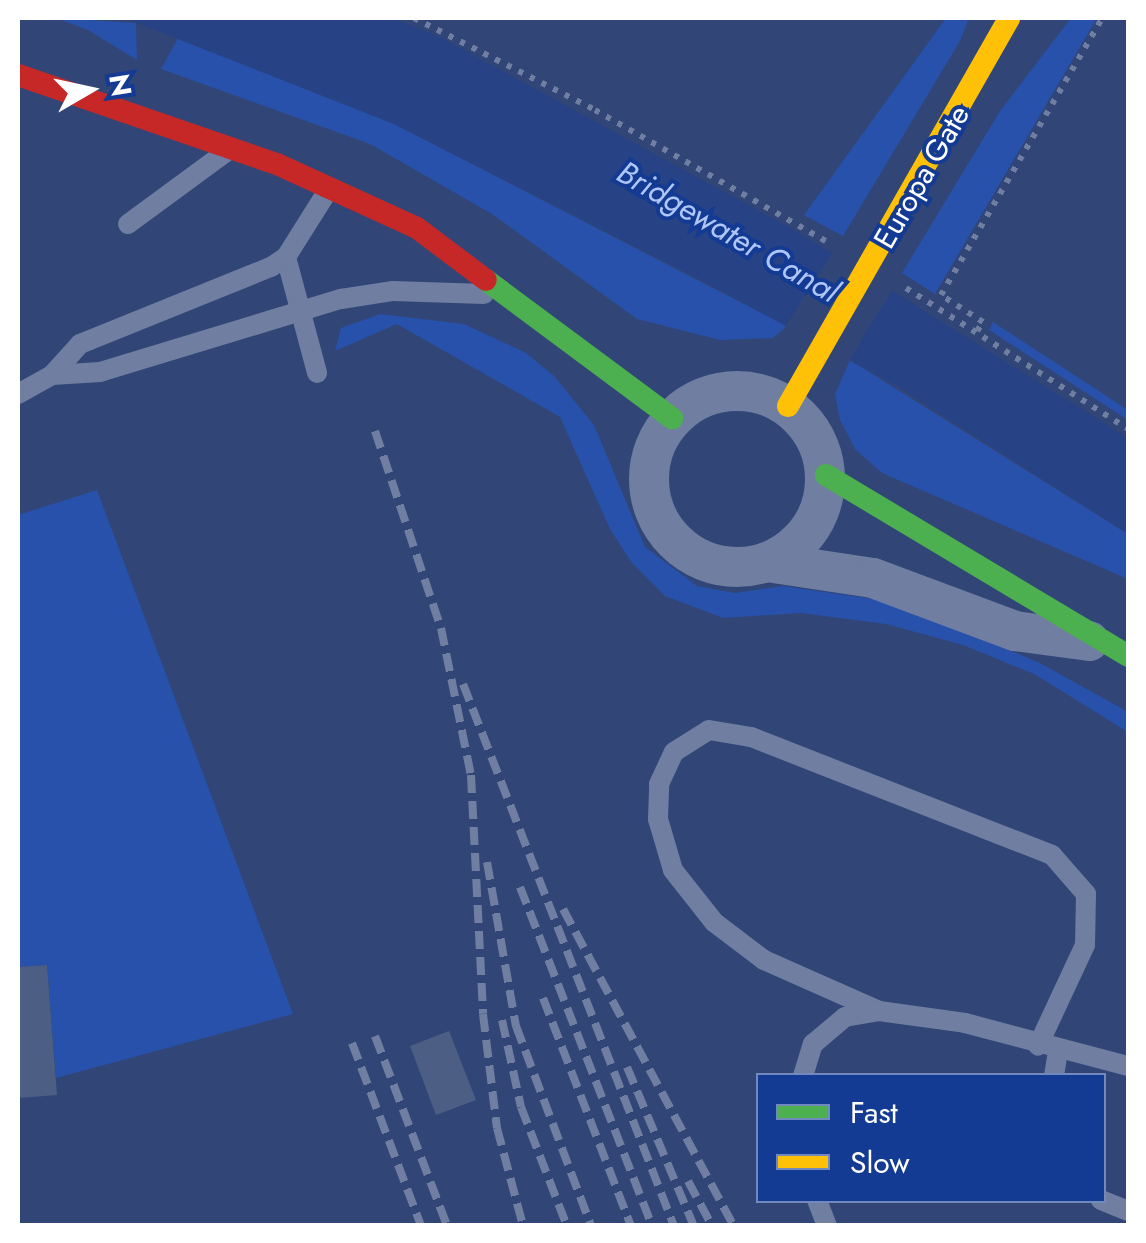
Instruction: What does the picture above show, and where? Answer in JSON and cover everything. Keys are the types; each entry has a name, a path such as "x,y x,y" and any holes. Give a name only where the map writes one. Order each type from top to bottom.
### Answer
{"street":[{"name":"Europa Gate","path":"788,406 1002,34 1026,18"},
{"path":"18,75 232,148 417,228 672,418"},
{"path":"767,562 812,526 826,474 807,424 788,406 740,390 715,392 672,418 649,471 664,528 709,563 767,562 873,578 1015,631 1113,649"},
{"path":"826,474 1113,649"}],"lane":[{"path":"128,224 232,148"},
{"path":"18,394 52,376 80,344 286,257 329,187"},
{"path":"286,257 317,373"},
{"path":"52,376 100,372 298,311 393,290 511,295"},
{"path":"1053,1073 1048,1049 1085,946 1086,894 1052,855 751,736 708,730 674,752 660,784 658,819 673,870 714,922 764,960 880,1011 965,1023 1048,1049 1128,1066"},
{"path":"804,1073 813,1044 846,1018 880,1011"}],"path":[{"path":"414,18 596,110 836,247"},
{"path":"977,331 983,322 941,296 1102,18"},
{"path":"896,283 1128,430"}],"shaded area":[{"path":"56,18 136,23 137,60 88,30"},
{"path":"946,18 969,18 960,41 843,236 804,215"},
{"path":"1071,18 1097,18 935,294 902,273 1000,111"},
{"path":"178,38 394,124 787,326 773,338 720,340 637,319 492,214 370,144 161,69"},
{"path":"380,314 464,324 526,353 554,376 594,425 645,547 697,586 735,593 783,586 887,601 1038,662 1128,712 1128,732 1034,674 963,645 886,624 801,613 723,618 665,596 632,563 610,529 560,417 397,324 335,351 341,328"},
{"path":"993,322 1128,410 1128,420 989,330"},
{"path":"850,360 1128,534 1128,579 882,473 855,449 840,420 835,394"},
{"path":"97,490 293,1014 56,1078 47,965 18,967 18,515"}],"water":[{"name":"Bridgewater Canal","path":"124,18 393,18 442,38 798,232 1128,438 1128,534 895,385 706,283 394,124"}],"pier":[{"path":"833,252 894,287 847,364 783,330"}],"building":[{"path":"47,965 57,1095 18,1098 18,967"},
{"path":"449,1031 476,1100 436,1115 410,1046"}],"railway":[{"path":"375,431 441,628 471,775 483,1014 497,1128 523,1226"},
{"path":"463,684 674,1226"},
{"path":"487,862 516,1026 591,1226"},
{"path":"520,887 652,1226"},
{"path":"563,909 734,1226"},
{"path":"543,998 631,1226"},
{"path":"502,1020 521,1107 567,1226"},
{"path":"375,1036 447,1226"},
{"path":"352,1043 421,1226"},
{"path":"627,1067 694,1226"},
{"path":"688,1181 712,1226"}],"traffic: fast":[{"path":"486,280 672,418"},
{"path":"826,475 1128,656"}],"traffic: slow":[{"path":"788,406 1009,18"}],"traffic: jam":[{"path":"18,75 277,164 417,228 486,280"}]}
